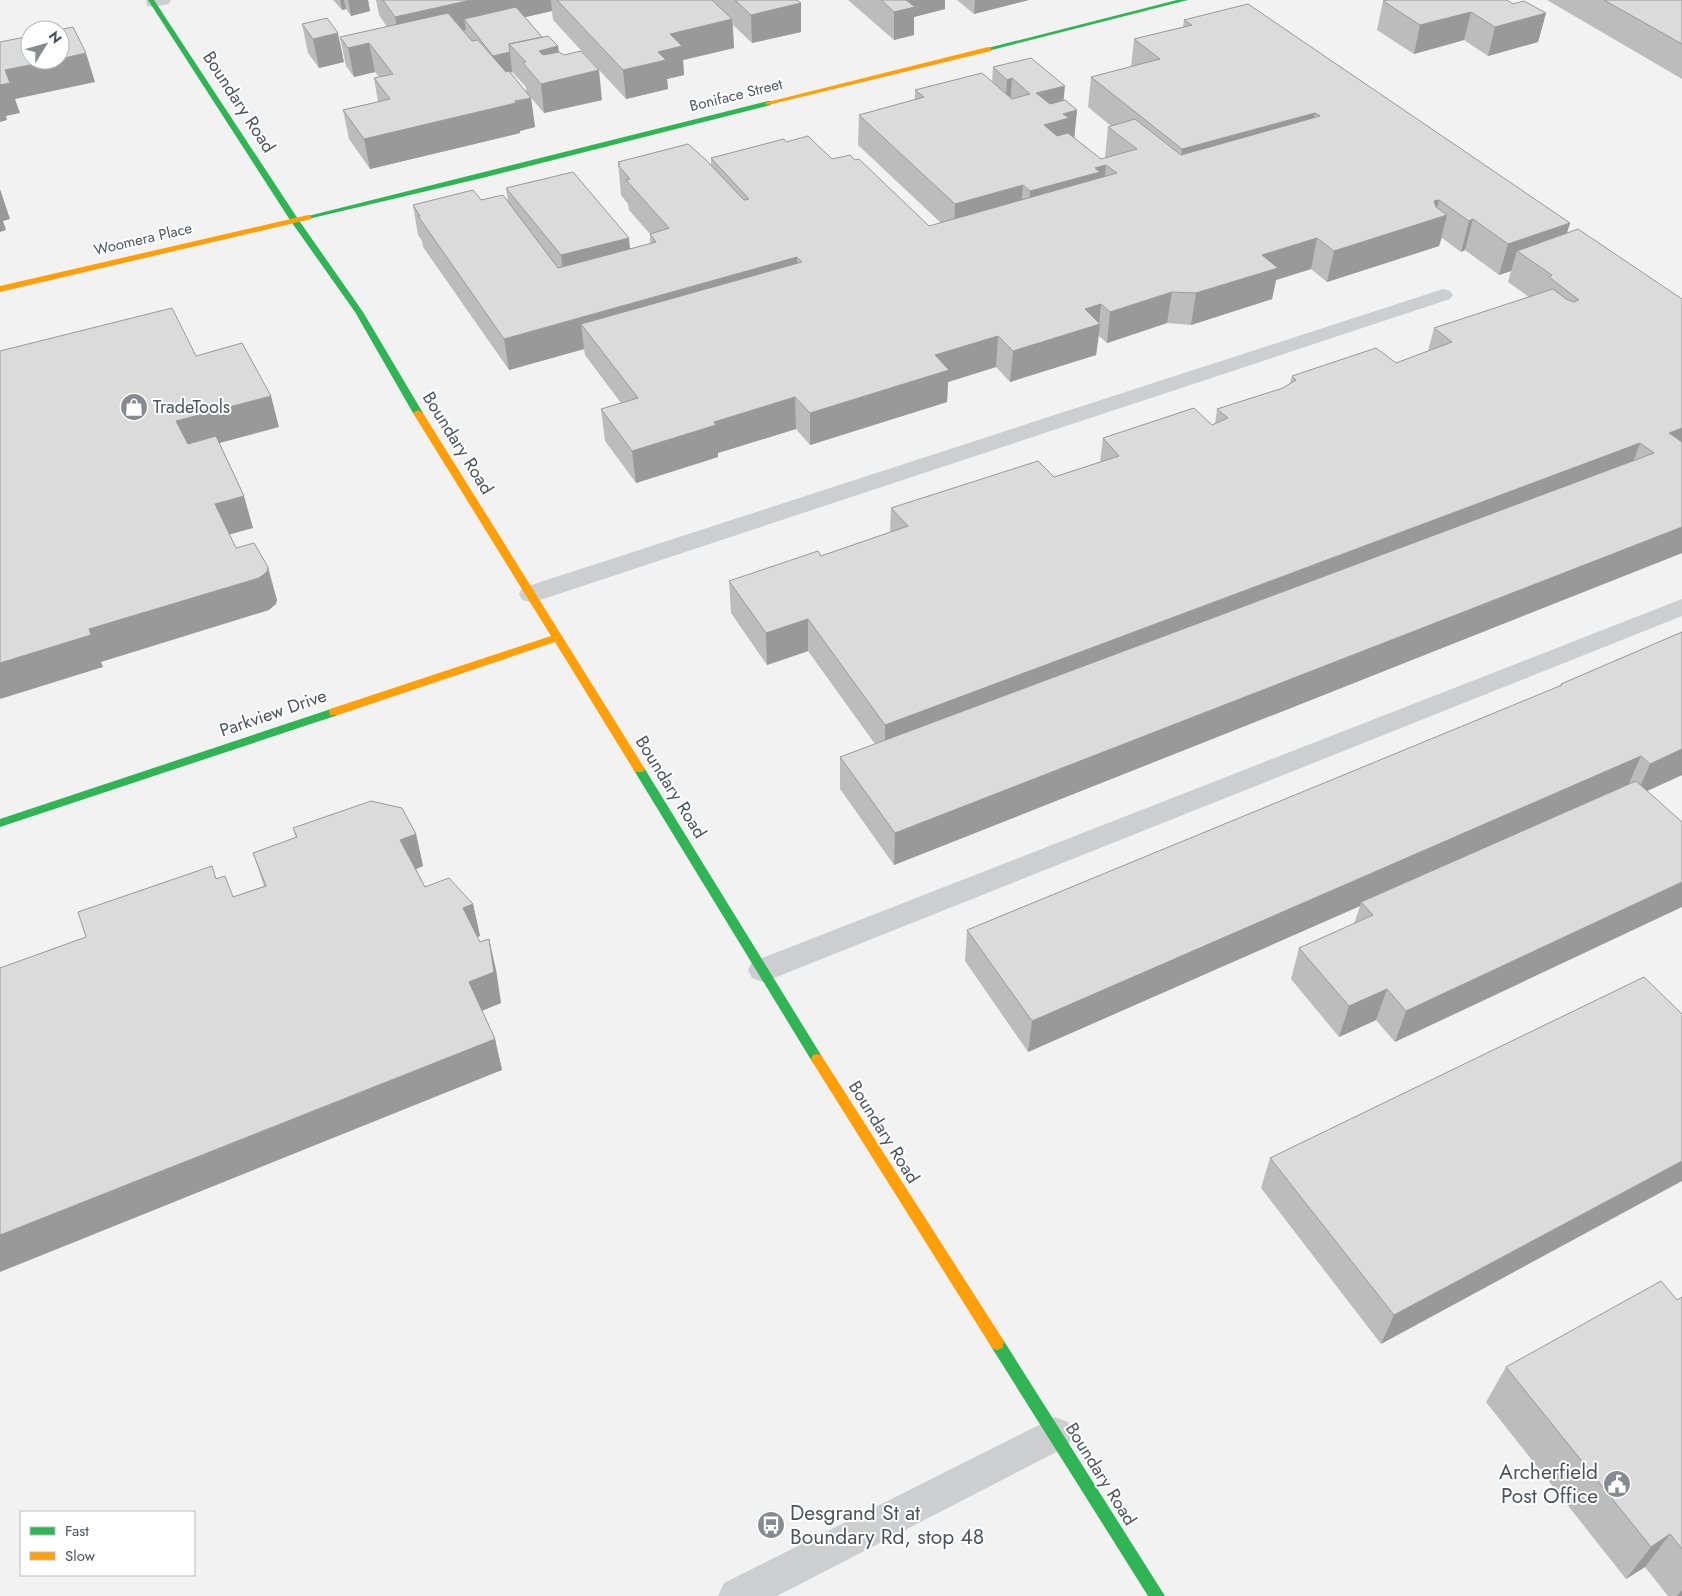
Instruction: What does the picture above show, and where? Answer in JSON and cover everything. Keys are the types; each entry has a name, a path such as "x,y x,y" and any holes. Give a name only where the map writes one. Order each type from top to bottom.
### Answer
{"main road":[{"name":"Boniface Street","path":"294,220 478,177 681,124 1185,0"},
{"name":"Boundary Road","path":"156,1 294,220 359,312 388,365 532,594 821,1066 1157,1596"},
{"name":"Woomera Place","path":"0,289 294,220"},
{"name":"Parkview Drive","path":"0,823 558,637"}],"street":[{"path":"532,594 1443,295"},
{"path":"763,970 1682,607"},
{"path":"737,1596 1055,1434"}],"building":[{"path":"383,0 471,0 395,17"},
{"path":"557,0 712,0 732,19 670,34 682,46 658,52 666,60 623,70"},
{"path":"735,0 797,0 801,3 751,15"},
{"path":"881,0 906,0 915,7 894,12"},
{"path":"1507,0 1513,4 1524,1 1546,13 1495,27 1471,12 1420,25 1383,1"},
{"path":"1604,0 1682,0 1682,44"},
{"path":"1248,4 1570,223 1508,244 1473,219 1469,221 1439,200 1434,201 1436,207 1447,215 1334,251 1317,238 1262,255 1278,268 1196,293 1172,292 1110,312 1101,304 1085,309 1100,324 1013,351 998,336 935,355 949,370 810,413 795,397 714,422 716,425 632,451 601,409 638,398 581,324 802,262 797,257 504,339 418,216 420,216 413,205 473,190 481,200 503,195 558,268 656,242 650,234 669,228 626,180 630,179 618,165 620,164 618,162 688,144 744,200 749,199 711,158 784,139 786,142 808,136 832,159 850,155 855,160 859,159 929,226 1117,173 1106,165 1095,168 1100,172 1030,191 1023,185 955,204 859,115 924,97 915,90 982,73 1012,99 1030,94 1012,78 1007,80 993,67 1031,58 1065,86 1036,93 1050,104 1065,100 1077,110 1063,114 1069,118 1044,125 1057,136 1068,133 1101,159 1137,149 1108,127 1135,119 1181,155 1320,116 1315,113 1182,149 1091,77 1160,59 1134,39 1192,25 1184,20"},
{"path":"516,7 542,37 509,44 510,52 493,56 464,19"},
{"path":"448,13 472,41 478,40 506,72 509,71 531,98 364,139 343,110 390,99 374,78 393,74 369,43 348,48 340,37"},
{"path":"327,18 338,33 313,39 302,24"},
{"path":"73,27 86,53 70,57 70,28"},
{"path":"548,36 558,46 539,51 543,55 559,52 564,55 581,51 599,70 541,84 523,63 526,62 509,44"},
{"path":"20,38 20,67 5,70 10,83 0,85 0,42"},
{"path":"573,172 629,238 561,255 506,188"},
{"path":"1578,229 1682,299 1682,428 1669,433 1682,442 1682,527 895,833 840,757 1654,453 1640,443 885,725 808,619 766,633 729,581 818,551 821,556 908,526 891,508 1038,461 1054,477 1119,456 1103,438 1194,408 1212,425 1228,418 1217,409 1283,388 1296,380 1292,376 1376,348 1396,363 1452,342 1434,328 1553,289 1566,299 1574,302 1579,300 1549,277 1552,275 1517,251"},
{"path":"172,308 196,356 242,343 271,396 176,421 188,444 216,436 244,496 215,504 236,548 254,543 268,567 267,572 259,578 89,629 91,635 0,663 0,351"},
{"path":"1682,632 1682,749 1650,764 1641,756 1032,1021 967,930 1562,685"},
{"path":"1636,781 1682,822 1682,882 1406,1011 1387,989 1349,1006 1299,948 1373,915 1361,902"},
{"path":"371,801 402,808 416,834 400,840 425,887 449,878 473,904 463,908 480,942 489,939 494,972 469,982 495,1039 0,1235 0,968 86,937 78,912 212,866 216,879 225,876 233,897 266,886 253,853 297,837 293,828"},
{"path":"1644,977 1682,1014 1682,1161 1394,1315 1270,1158"},
{"name":"Archerfield Post Office","path":"1661,1281 1677,1300 1682,1297 1682,1549 1670,1534 1651,1547 1506,1367"}],"traffic: fast":[{"path":"151,0 294,220 359,312 418,413"},
{"path":"988,49 1185,0"},
{"path":"308,217 478,177 768,103"},
{"path":"0,823 334,712"},
{"path":"639,769 817,1059"},
{"path":"997,1343 1157,1596"}],"traffic: slow":[{"path":"768,103 988,49"},
{"path":"0,289 308,217"},
{"path":"418,413 639,769"},
{"path":"334,712 558,637"},
{"path":"817,1059 997,1343"}],"place":[{"name":"TradeTools","path":"134,407"},
{"name":"Archerfield Post Office","path":"1617,1484"},
{"name":"Desgrand St at Boundary Rd, stop 48","path":"771,1525"}]}
